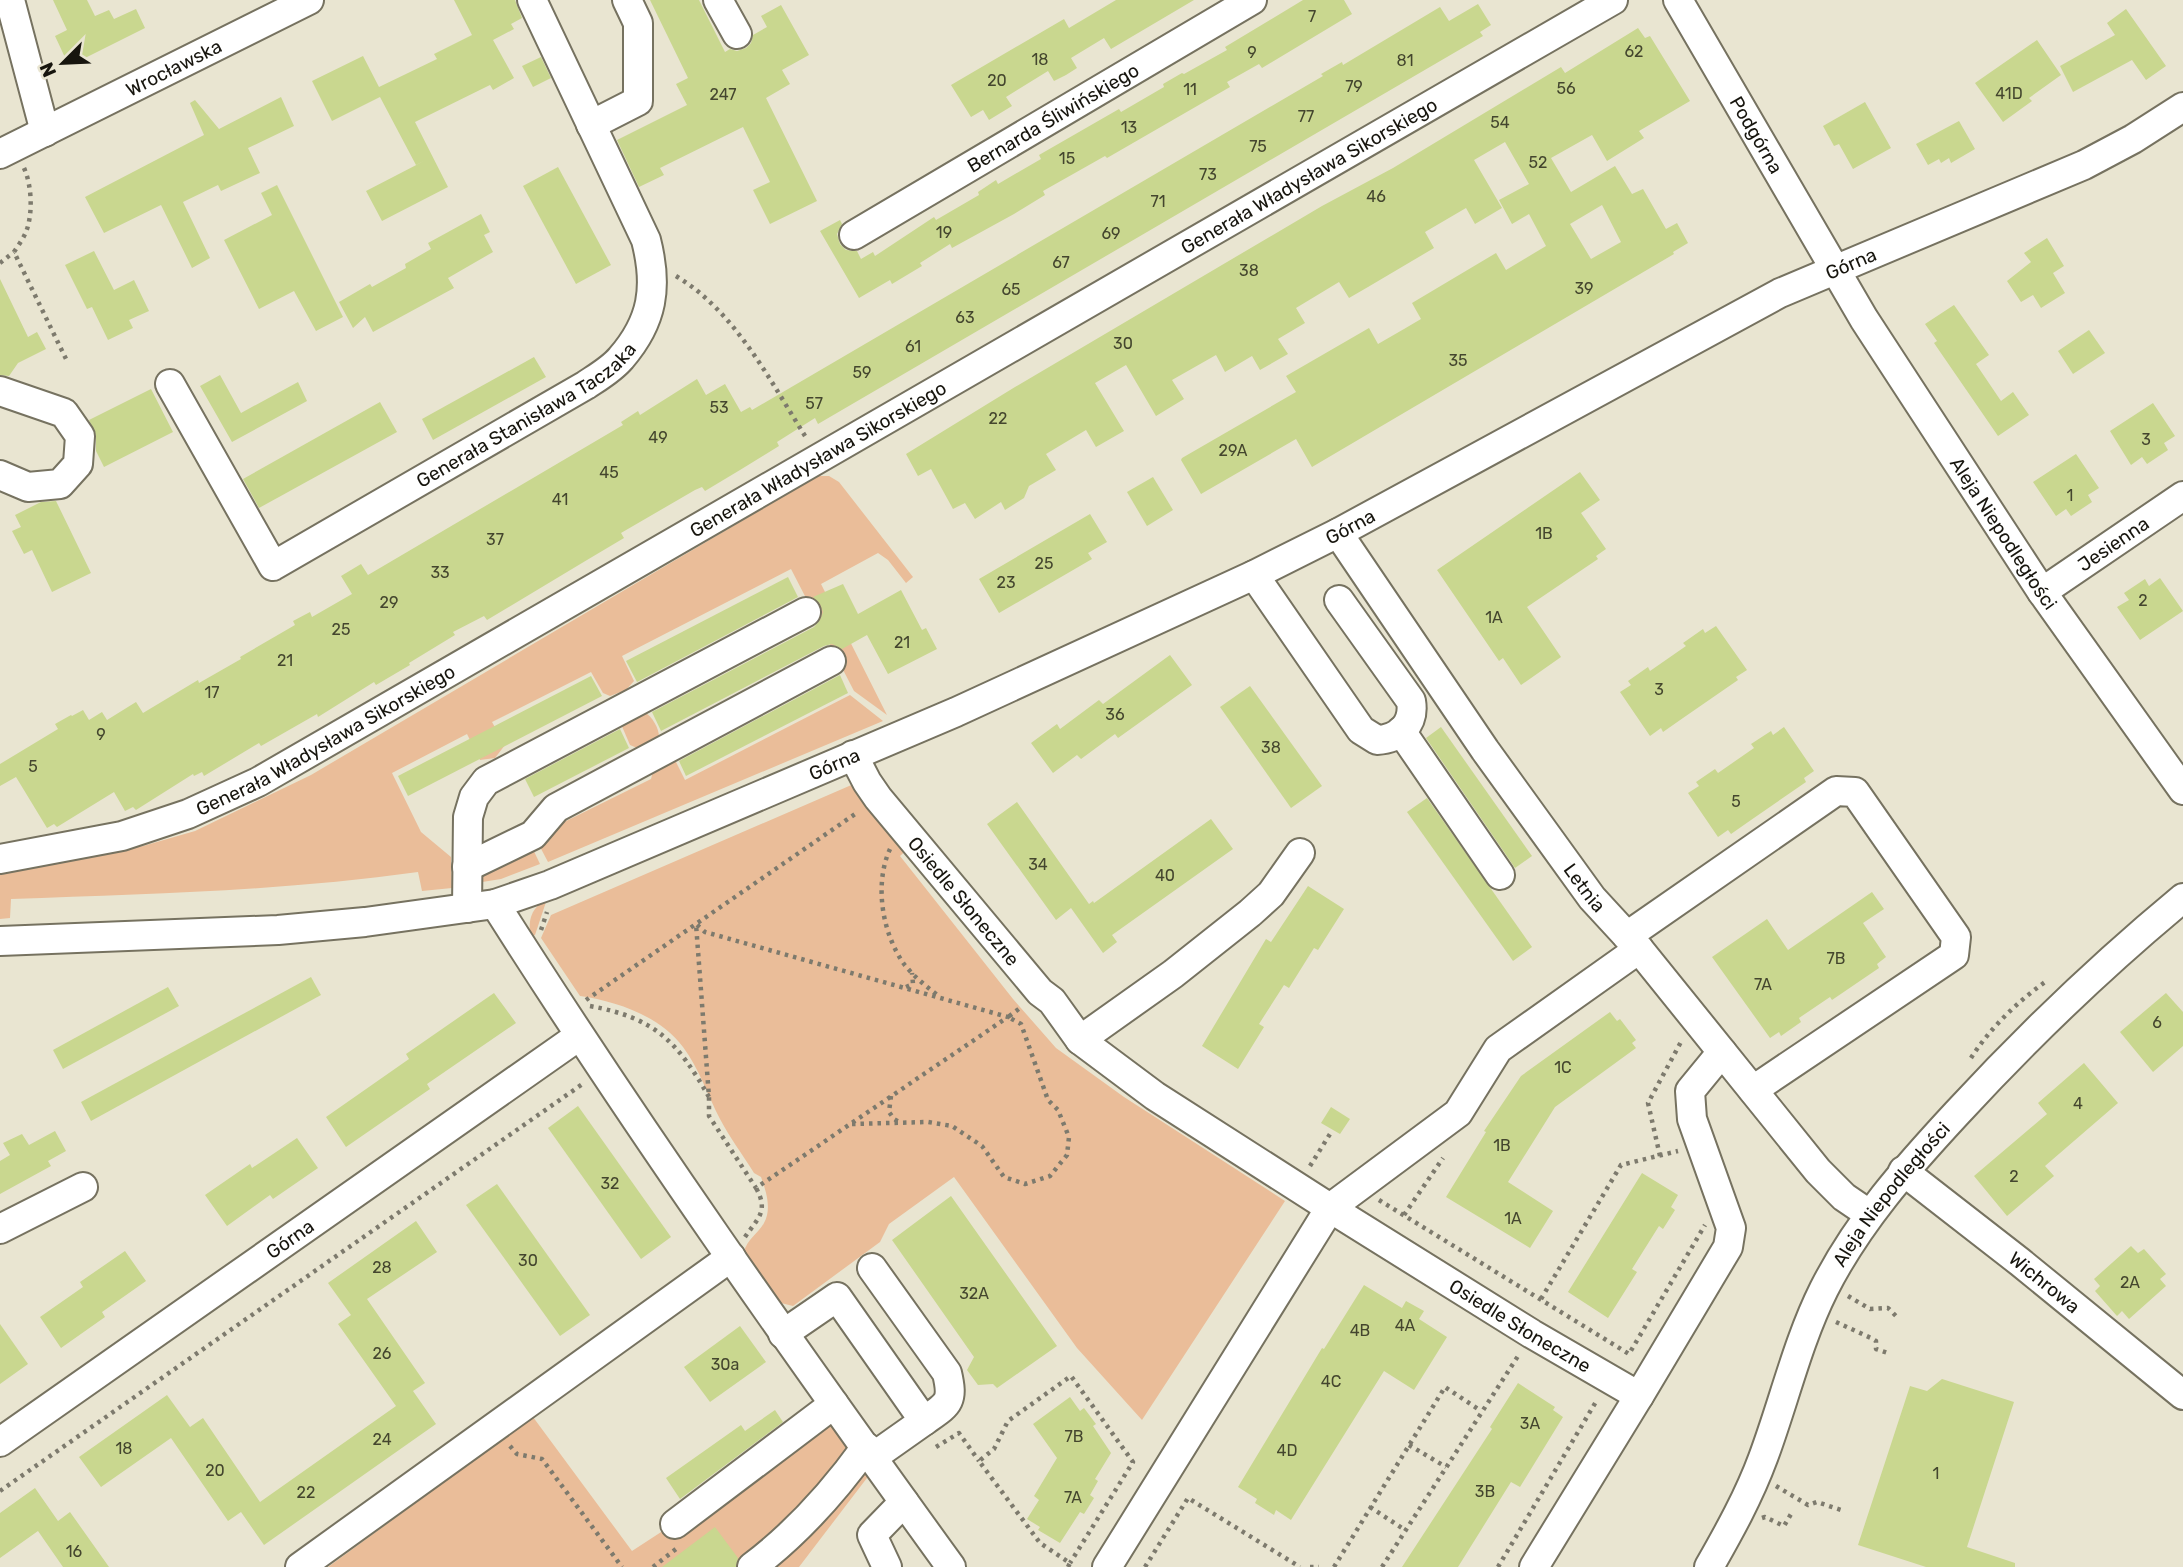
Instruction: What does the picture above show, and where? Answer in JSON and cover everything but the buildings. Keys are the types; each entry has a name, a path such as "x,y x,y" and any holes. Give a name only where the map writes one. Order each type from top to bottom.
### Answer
{"street":[{"path":"10,0 45,132"},
{"name":"Wrocławska","path":"7,150 309,0"},
{"name":"Generała Stanisława Taczaka","path":"170,384 273,566 586,385 620,360 644,326 652,290 651,261 646,240 532,0"},
{"path":"591,125 638,101 638,23 627,0"},
{"path":"718,0 737,34"},
{"name":"Bernarda Śliwińskiego","path":"854,235 1252,0"},
{"name":"Generała Władysława Sikorskiego","path":"0,859 122,836 188,814 258,782 1613,0"},
{"name":"Podgórna","path":"1678,0 1833,269"},
{"name":"Górna","path":"495,904 550,885 853,755 1103,646 1254,575 1338,533 1780,293 2084,165 2133,139 2183,107"},
{"name":"Aleja Niepodległości","path":"1833,269 2042,592 2183,790"},
{"path":"0,391 64,413 80,436 78,464 60,484 28,487 0,475"},
{"name":"Jesienna","path":"2042,592 2183,496"},
{"name":"Letnia","path":"1338,533 1485,750 1592,898 1633,943 1818,1171 1844,1197 1869,1214"},
{"path":"1254,575 1361,730 1377,740 1394,736 1411,719 1411,701 1339,600"},
{"path":"467,908 468,817 474,797 486,781 806,612"},
{"path":"467,867 533,835 556,808 831,661"},
{"path":"1401,731 1500,875"},
{"name":"Osiedle Słoneczne","path":"853,755 878,798 1040,992 1052,1001 1080,1040 1155,1096 1339,1201 1532,1334 1639,1396"},
{"path":"1107,1567 1339,1201 1458,1113 1498,1049 1633,943 1836,791 1856,792 1956,937 1954,955 1753,1090"},
{"path":"1080,1040 1173,974 1250,913 1271,894 1300,853"},
{"name":"Aleja Niepodległości","path":"1709,1567 1742,1507 1762,1461 1799,1349 1819,1299 1839,1259 1869,1214 1903,1171 2053,1013 2183,898"},
{"path":"0,941 278,930 365,922 495,904 579,1036 783,1334 951,1567"},
{"name":"Górna","path":"0,1441 579,1036"},
{"path":"1534,1567 1728,1247 1731,1228 1692,1119 1690,1091 1722,1052"},
{"name":"Wichrowa","path":"1903,1171 2183,1395"},
{"path":"0,1230 83,1187"},
{"path":"300,1567 731,1257"},
{"path":"752,1567 781,1545 869,1452 944,1407 951,1392 947,1373 872,1268"},
{"path":"783,1334 837,1297 924,1420"},
{"path":"675,1524 834,1404"},
{"path":"887,1567 872,1535 904,1502"}],"path":[{"path":"0,263 14,252 26,230 30,191 27,174 7,150"},
{"path":"14,252 66,361"},
{"path":"651,261 693,286 742,336 820,458"},
{"path":"709,1097 676,1046 653,1028 605,1009 580,1004 878,798"},
{"path":"904,828 895,838 887,855 882,896 884,919 904,964 944,1000"},
{"path":"537,940 548,909"},
{"path":"731,1257 763,1210 762,1198 709,1116 696,924 705,932 1008,1017 1021,1024 1048,1100 1058,1111 1069,1137 1068,1155 1049,1176 1025,1184 1004,1177 982,1146 952,1126 928,1122 851,1124"},
{"path":"902,988 913,984 912,972"},
{"path":"756,1188 1008,1017 1040,992"},
{"path":"1660,1156 1648,1103 1685,1035"},
{"path":"0,1490 591,1078"},
{"path":"891,1096 889,1112 894,1119 902,1123"},
{"path":"1309,1167 1331,1134"},
{"path":"1404,1215 1451,1147"},
{"path":"1541,1299 1621,1165 1682,1150"},
{"path":"1339,1201 1371,1195 1629,1354 1710,1216"},
{"path":"1844,1288 1854,1301 1870,1309 1888,1308 1898,1318"},
{"path":"1833,1323 1838,1322 1871,1338 1876,1341 1876,1349 1888,1353"},
{"path":"1382,1567 1532,1334"},
{"path":"926,1453 959,1433 979,1461 1040,1543 1069,1565 1133,1462 1071,1376 1008,1420 994,1449 979,1461"},
{"path":"1498,1567 1610,1378"},
{"path":"1334,1567 1445,1387 1481,1410"},
{"path":"494,1427 517,1454 542,1458 622,1567"},
{"path":"1409,1445 1446,1467"},
{"path":"1776,1486 1808,1505 1817,1502 1842,1510"},
{"path":"1145,1567 1188,1498 1300,1567"},
{"path":"1370,1507 1405,1530"},
{"path":"1757,1519 1765,1517 1784,1526 1791,1514"},
{"path":"1310,1567 1319,1567"}],"shaded area":[{"path":"818,476 829,476 839,482 913,577 906,583 888,560 878,553 821,584 887,715 854,691 791,569 622,656 634,681 626,690 610,696 603,693 591,672 492,722 505,745 495,758 480,760 467,734 392,773 421,832 451,857 452,888 422,891 418,872 266,888 11,899 10,918 0,919 0,874 143,846 195,831 311,775"},
{"path":"850,695 883,721 548,862 538,843 554,827 651,779 654,767 674,758 685,780"},
{"path":"644,712 650,716 659,737 637,748 630,745 621,724"},
{"path":"856,783 911,846 900,856 1013,999 1056,1048 1124,1097 1285,1201 1142,1420 1077,1348 954,1177 889,1224 880,1242 793,1306 781,1303 744,1252 762,1227 768,1212 761,1177 754,1173 724,1126 689,1055 673,1036 650,1019 622,1006 580,996 541,938 551,915"},
{"path":"531,845 540,864 501,879 476,883 478,874"},
{"path":"547,899 535,935 531,937 532,915"},
{"path":"533,1417 632,1551 830,1422 870,1474 799,1567 328,1567"}]}
